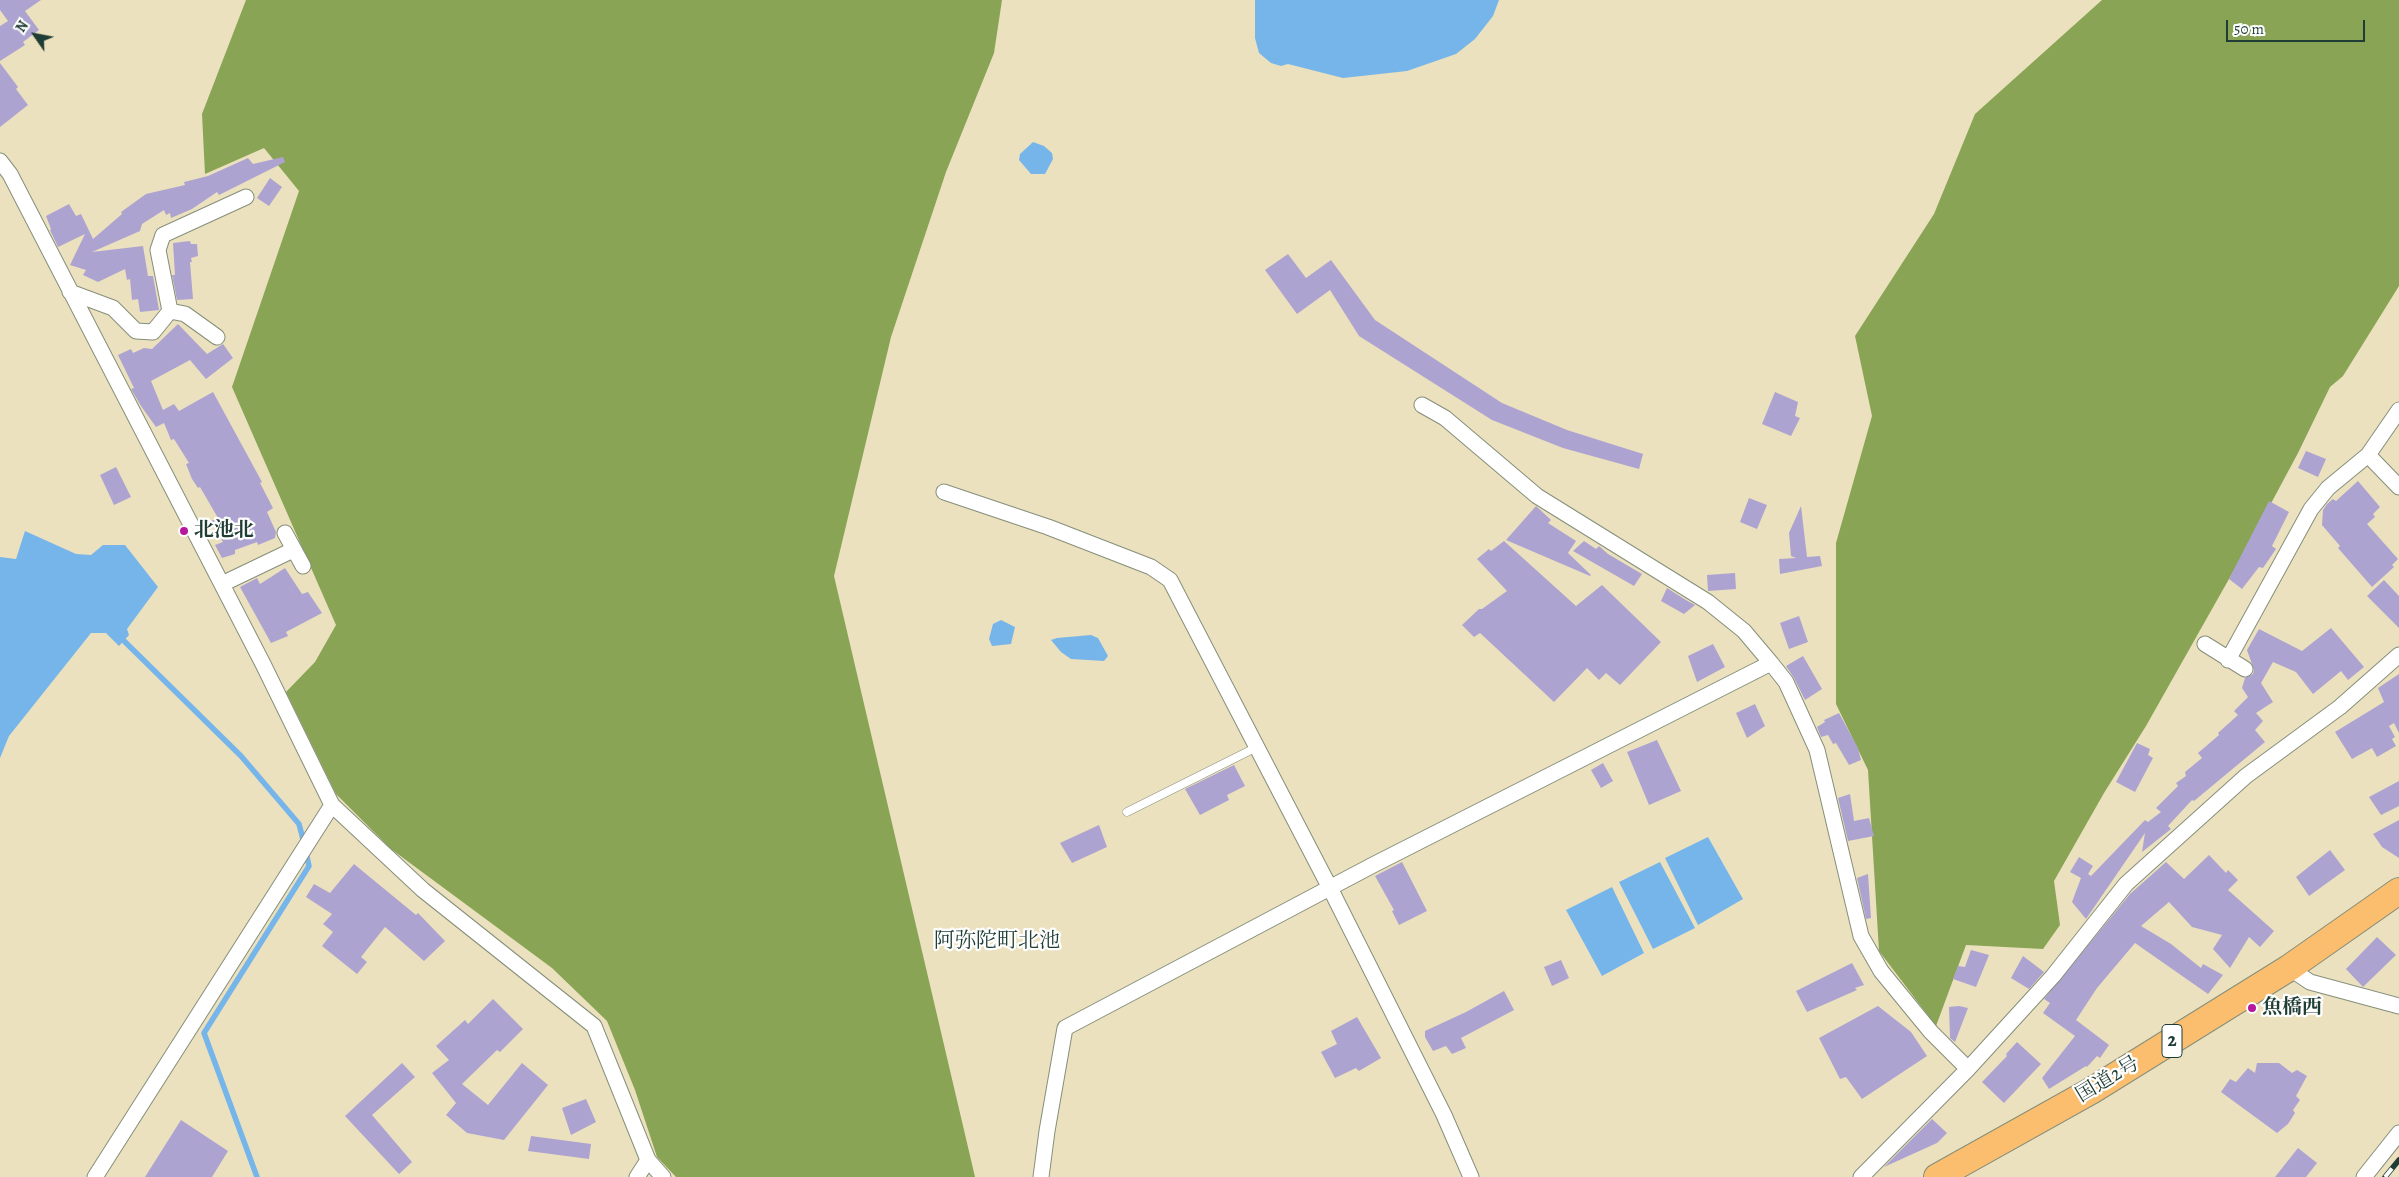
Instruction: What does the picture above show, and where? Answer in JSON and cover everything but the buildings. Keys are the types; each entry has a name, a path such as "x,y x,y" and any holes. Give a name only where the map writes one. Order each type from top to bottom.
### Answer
{"highway":[{"name":"国道2号","path":"1937,1177 2092,1091 2289,968 2399,891"}],"street":[{"path":"0,161 10,174 222,584 332,805 423,890 594,1026 648,1160 663,1177"},
{"path":"170,311 158,250 164,235 246,197"},
{"path":"70,292 113,308 136,331 152,332 170,311"},
{"path":"170,311 185,314 217,337"},
{"path":"1422,404 1445,418 1537,496 1708,602 1744,632 1771,663 1786,682 1817,750 1861,936 1881,971 1931,1032 1968,1069"},
{"path":"2228,660 2311,509 2328,488 2368,455 2399,410"},
{"path":"2368,455 2399,487"},
{"path":"944,492 1048,527 1150,568 1170,580 1331,890 1444,1115 1471,1177"},
{"path":"284,532 303,566"},
{"path":"222,584 293,550"},
{"path":"2205,644 2245,669"},
{"path":"1861,1177 1968,1069 2052,976 2126,884 2246,776 2340,707 2399,655"},
{"path":"1041,1177 1065,1028 1331,890 1374,865 1771,663"},
{"path":"95,1177 332,805"},
{"path":"2289,968 2310,982 2399,1006"},
{"path":"2364,1177 2399,1134"},
{"path":"637,1177 648,1160"}],"lane":[{"path":"1126,812 1257,747"}],"green space":[{"path":"246,0 1002,0 994,53 946,172 891,337 834,576 975,1177 676,1177 657,1157 635,1090 607,1021 552,968 391,849 336,794 286,692 315,662 336,625 232,387 299,191 264,148 205,174 202,114"},
{"path":"2102,0 2399,0 2399,286 2343,376 2330,387 2298,453 2260,524 2146,726 2104,793 2054,881 2060,925 2043,949 1966,945 1936,1026 1879,951 1868,770 1836,704 1836,543 1872,416 1855,336 1934,214 1975,114"}],"water":[{"path":"1255,0 1499,0 1493,16 1475,39 1456,54 1407,71 1343,78 1288,64 1281,66 1271,63 1259,53 1255,38"},
{"path":"1033,142 1044,146 1052,153 1053,159 1045,174 1031,174 1019,160 1020,154"},
{"path":"25,531 76,554 91,555 103,545 125,545 158,587 127,629 129,635 119,646 106,633 91,633 9,736 0,758 0,557 16,559"},
{"path":"1001,620 1015,627 1011,644 992,646 989,639 993,624"},
{"path":"1091,635 1098,638 1108,656 1104,661 1071,659 1061,652 1051,640 1057,638"},
{"path":"1708,837 1743,899 1698,925 1665,858"},
{"path":"1660,862 1695,928 1653,949 1619,882"},
{"path":"1612,887 1644,953 1602,976 1566,910"}],"waterway":[{"path":"119,636 241,756 299,824 304,843"},
{"path":"257,1177 204,1033 309,866 306,852"}],"railway":[{"path":"2385,1177 2399,1160"}],"place":[{"name":"北池北","path":"184,531"},
{"name":"魚橋西","path":"2252,1008"}],"district":[{"name":"阿弥陀町北池","path":"997,942"}]}
